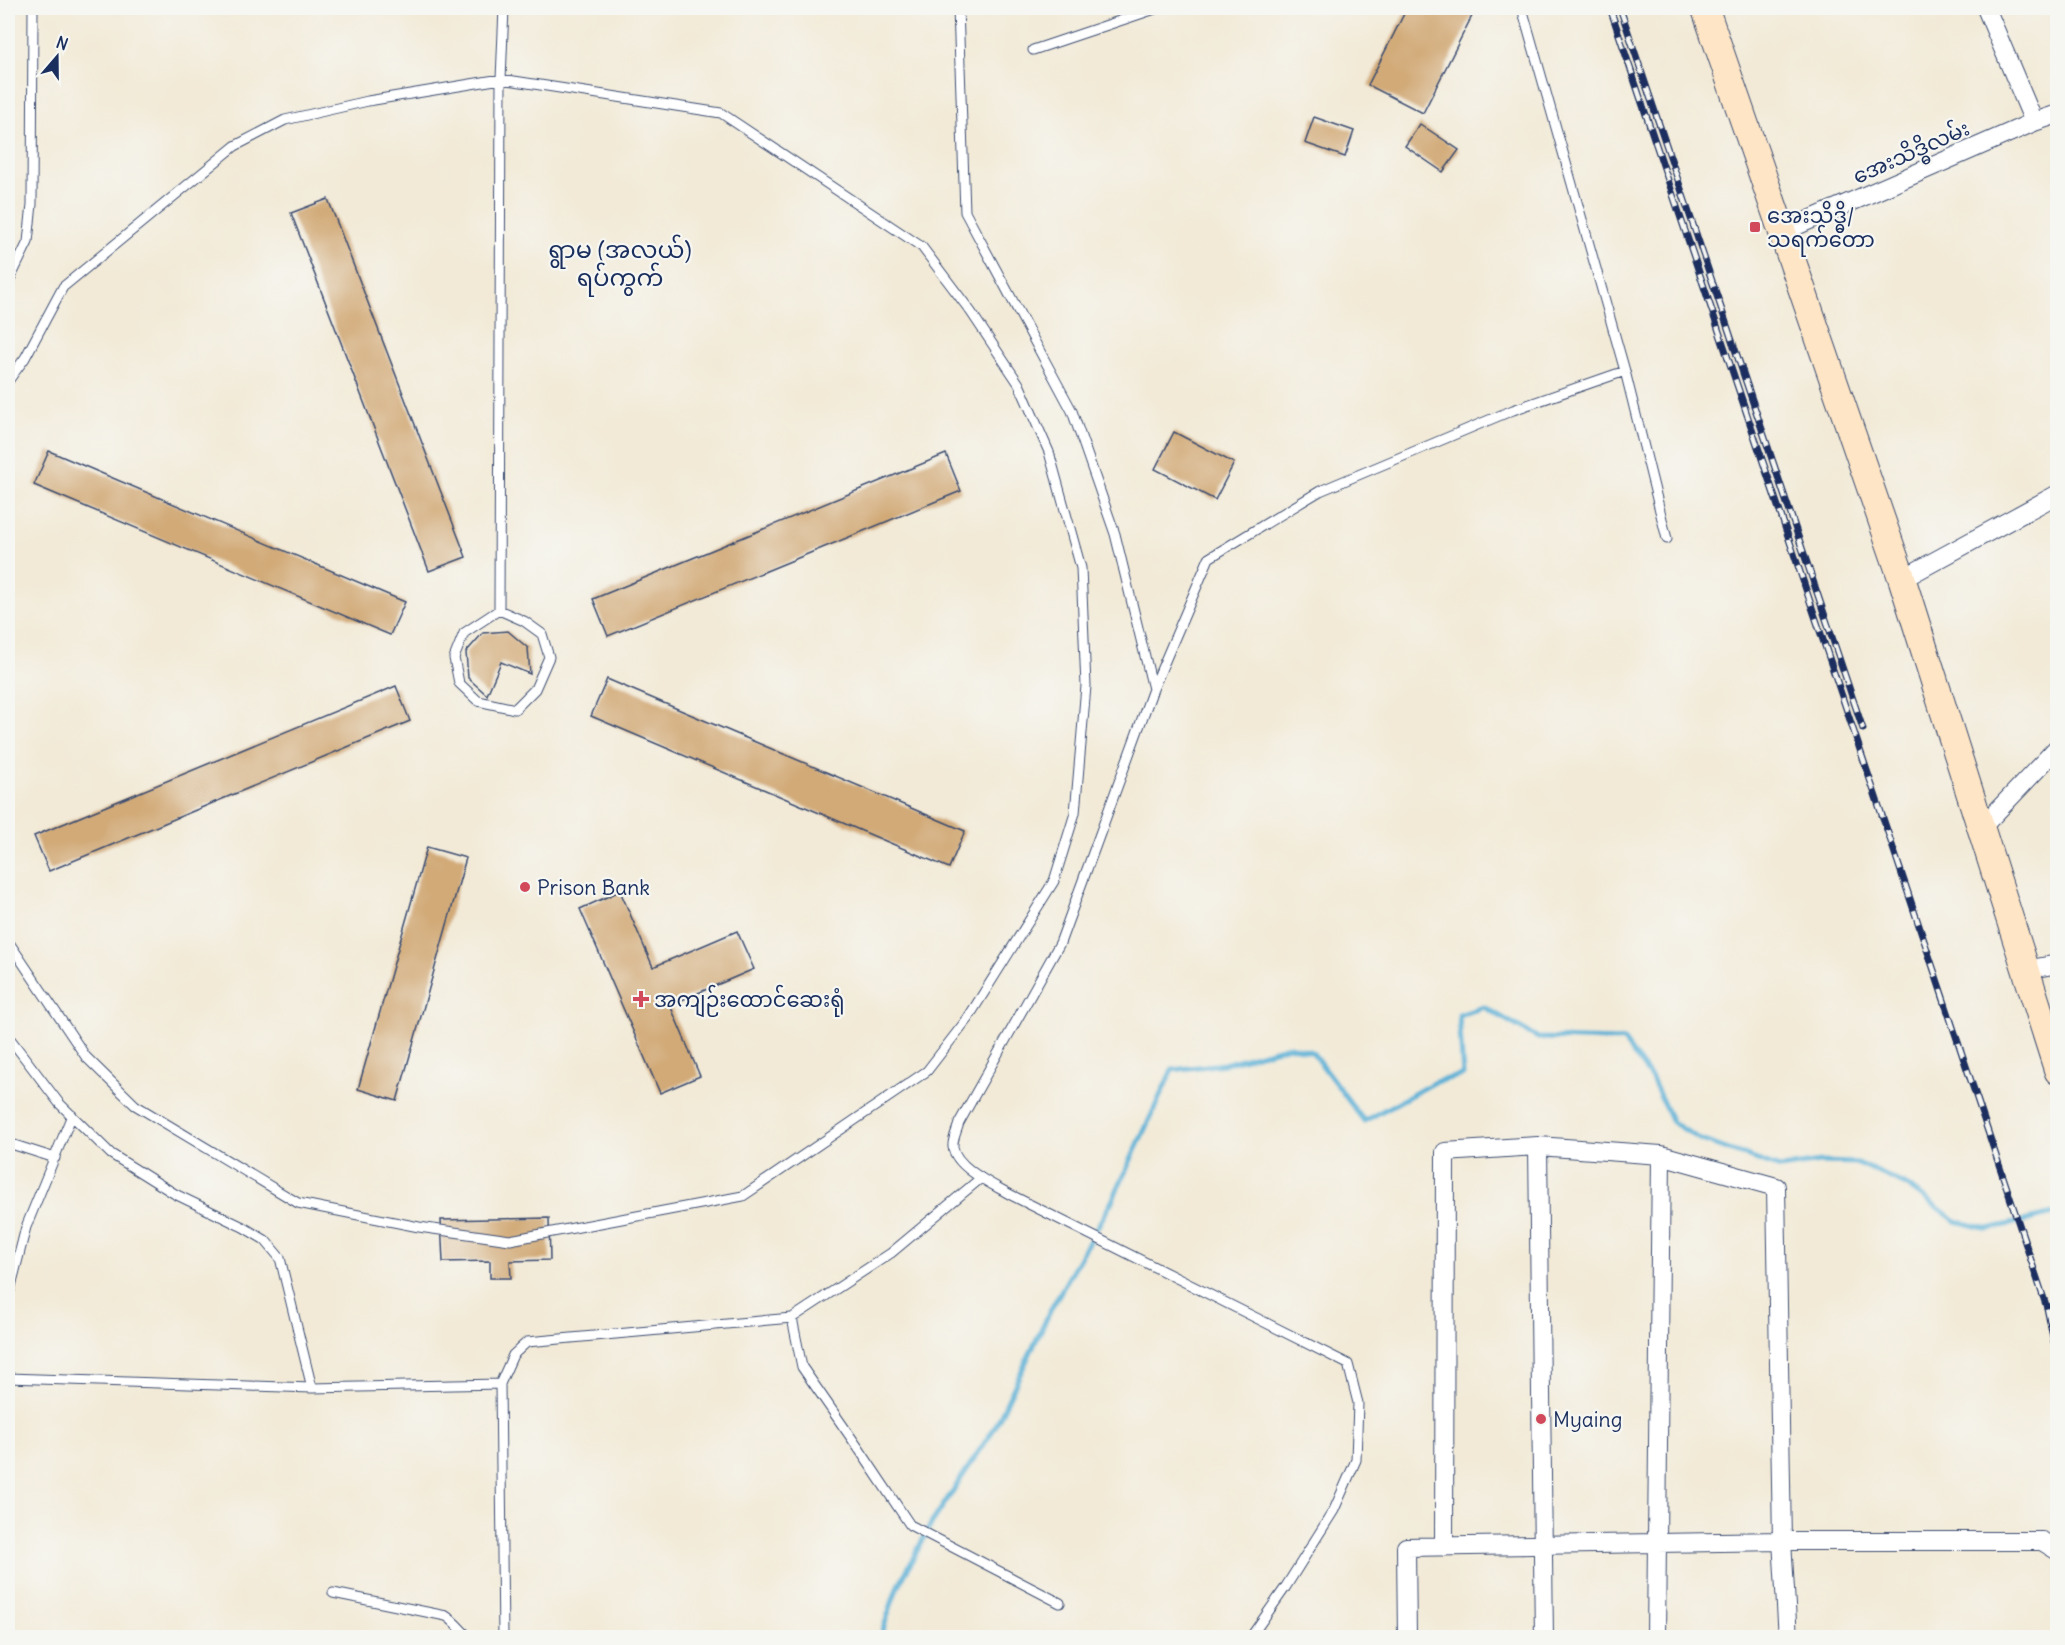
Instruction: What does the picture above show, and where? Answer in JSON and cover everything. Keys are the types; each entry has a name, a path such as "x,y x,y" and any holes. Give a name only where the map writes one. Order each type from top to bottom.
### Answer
{"main road":[{"path":"1705,8 1902,579 2058,1071"}],"street":[{"path":"1986,8 2034,122"},
{"name":"အေးသိဒ္ဓိလမ်း","path":"1782,232 2034,122 2058,114"},
{"path":"1902,579 2058,494"},
{"path":"1981,828 2058,747"},
{"path":"2026,970 2058,964"},
{"path":"1538,1146 1544,1638"},
{"path":"1444,1547 1445,1152 1538,1146 1661,1155 1776,1187 1782,1541 1788,1638"},
{"path":"1656,1638 1661,1155"},
{"path":"1407,1638 1406,1547 1782,1541 2042,1541 2058,1551"}],"lane":[{"path":"8,283 28,242 32,204 33,8"},
{"path":"499,610 501,79 504,8"},
{"path":"958,8 965,212 1072,411 1115,534 1153,689"},
{"path":"1033,50 1158,8"},
{"path":"1522,8 1625,371 1667,539"},
{"path":"8,381 25,358 63,287 235,146 285,120 368,101 501,79 722,113 922,247 971,312 1019,384 1049,452 1081,568 1086,686 1075,813 1054,881 968,1018 927,1071 743,1196 510,1240 419,1227 298,1203 135,1105 86,1057 8,941"},
{"path":"1250,1638 1285,1588 1334,1510 1356,1460 1358,1403 1348,1364 981,1178 956,1158 953,1144 958,1123 1060,943 1153,689 1209,558 1320,491 1513,410 1625,371"},
{"path":"499,610 524,621 542,634 549,657 536,689 515,709 478,701 459,684 454,658 464,633 499,610"},
{"path":"8,1036 59,1103 111,1154 175,1194 265,1240 280,1258 312,1388"},
{"path":"8,1298 26,1227 72,1115"},
{"path":"8,1143 55,1158"},
{"path":"503,1638 500,1384 513,1356 527,1342 792,1318 891,1253 981,1178"},
{"path":"792,1318 802,1367 910,1525 1060,1604"},
{"path":"8,1378 312,1388 500,1384"},
{"path":"333,1593 446,1616 457,1622 470,1638"}],"building":[{"path":"1407,8 1476,8 1423,113 1368,85"},
{"path":"1314,117 1354,131 1345,157 1305,143"},
{"path":"1420,124 1459,150 1443,172 1405,146"},
{"path":"328,199 466,557 429,571 291,213"},
{"path":"1174,432 1234,463 1215,500 1155,469"},
{"path":"49,451 405,602 390,635 34,485"},
{"path":"946,454 961,491 608,636 593,599"},
{"path":"508,631 528,648 530,674 501,662 487,695 468,678 466,652 483,633"},
{"path":"607,679 965,831 949,868 591,716"},
{"path":"396,686 410,721 49,871 34,836"},
{"path":"427,847 466,858 397,1101 358,1089"},
{"path":"620,891 653,967 737,931 754,969 670,1005 700,1076 660,1093 580,909"},
{"path":"549,1218 550,1260 510,1261 511,1278 490,1278 490,1261 443,1262 441,1220"}],"waterway":[{"path":"880,1638 896,1591 931,1524 995,1427 1052,1307 1112,1201 1172,1070 1224,1064 1289,1046 1312,1052 1364,1121 1435,1082 1463,1075 1459,1015 1484,1007 1538,1038 1623,1040 1652,1079 1672,1122 1701,1140 1780,1168 1820,1162 1858,1163 1908,1186 1956,1221 1988,1229 2058,1213"}],"railway":[{"path":"1610,8 2047,1308 2058,1361"},
{"path":"1620,8 1863,729"}],"place":[{"name":"အေးသိဒ္ဓိ/ သရက်တော","path":"1755,227"},
{"name":"Prison Bank","path":"525,887"},
{"name":"အကျဉ်းထောင်ဆေးရုံ","path":"641,999"},
{"name":"Myaing","path":"1541,1419"}],"district":[{"name":"ရွာမ (အလယ်) ရပ်ကွက်","path":"620,263"}]}
